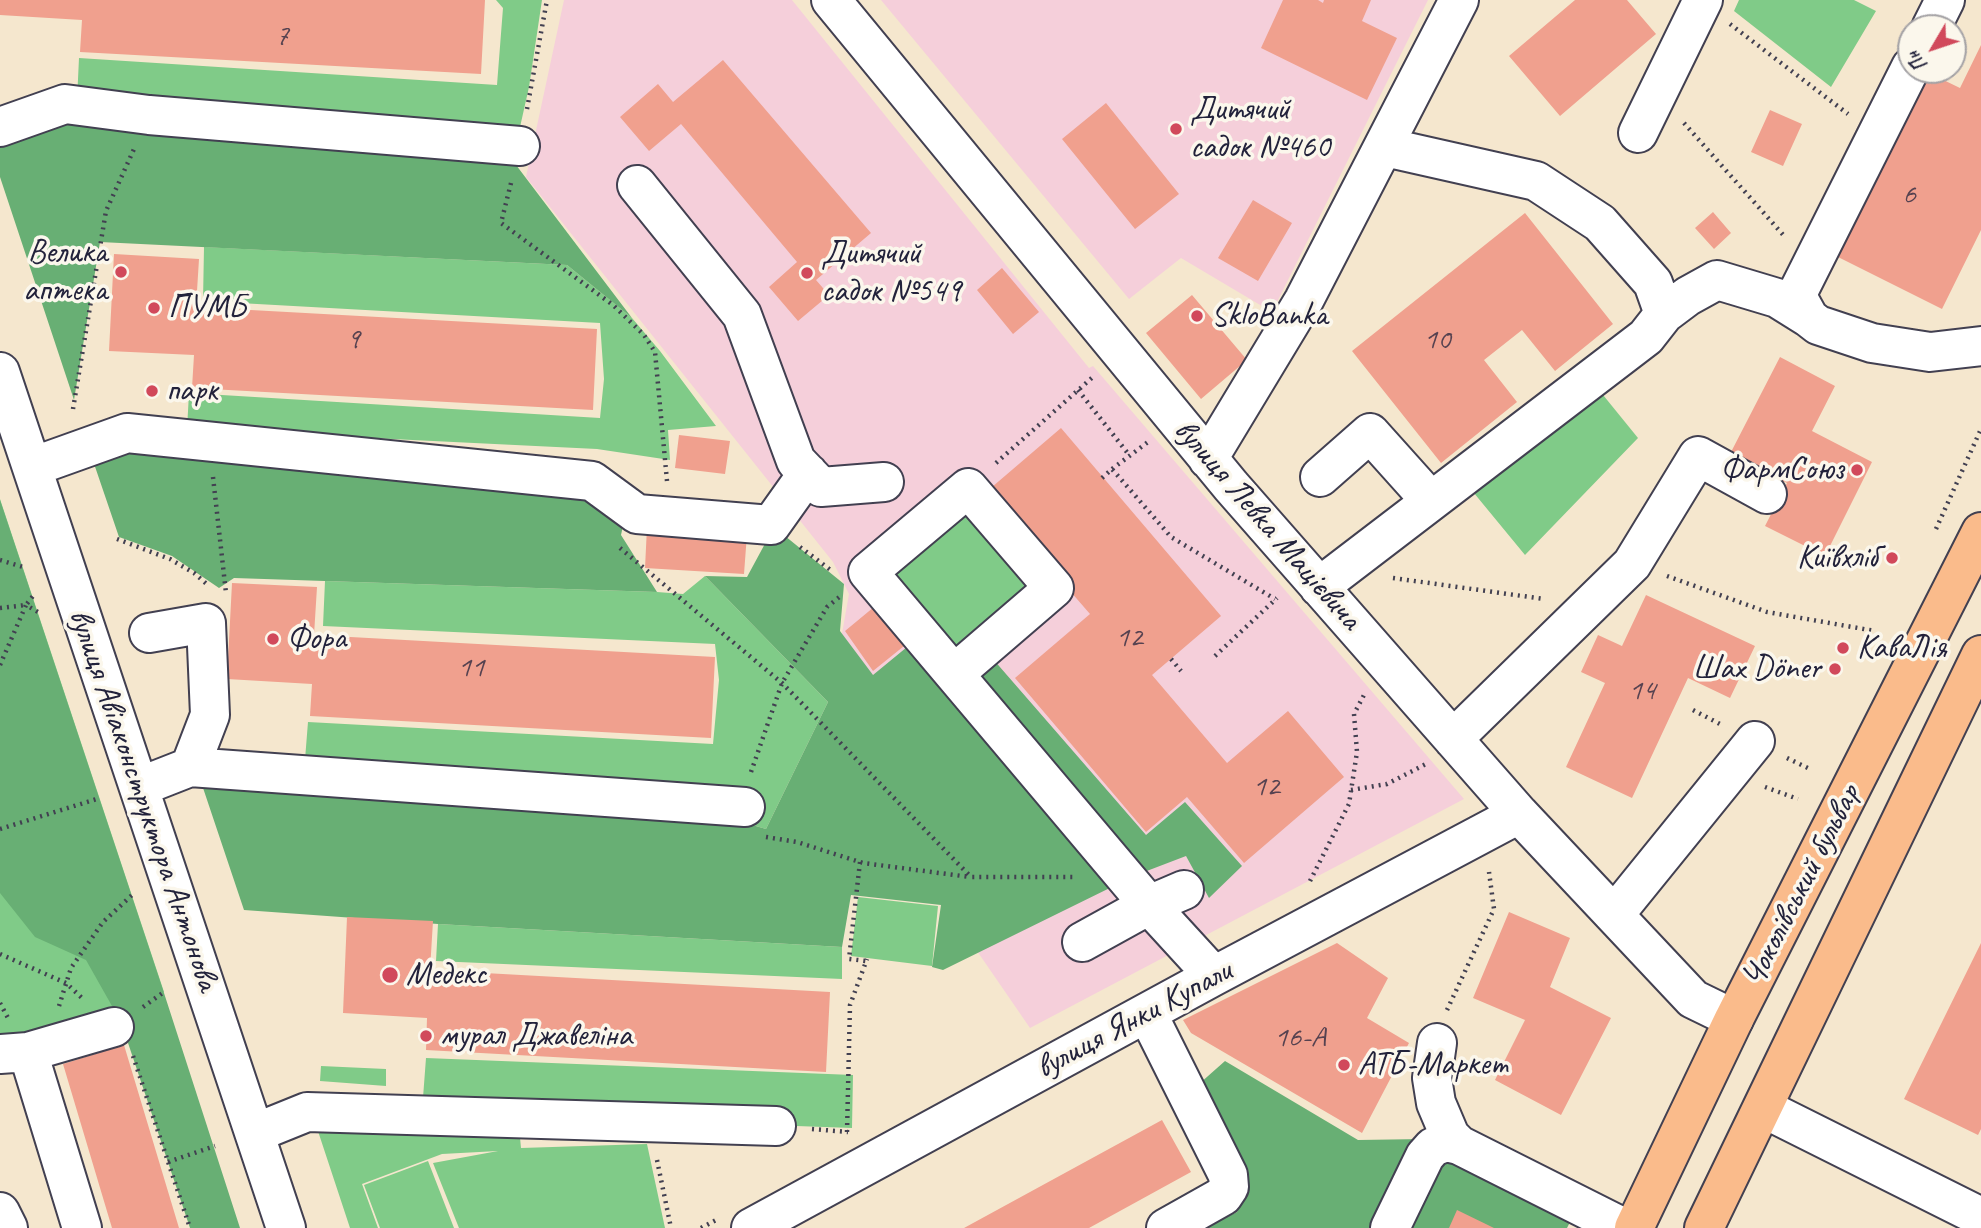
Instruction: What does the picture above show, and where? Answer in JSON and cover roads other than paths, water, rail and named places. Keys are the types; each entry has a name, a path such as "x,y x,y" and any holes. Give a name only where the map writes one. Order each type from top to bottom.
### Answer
{"main road":[{"name":"Чоколівський бульвар","path":"1634,1228 1734,1019 1979,535"},
{"name":"Чоколівський бульвар","path":"1704,1228 1981,655"}],"street":[{"name":"вулиця Левка Мацієвича","path":"831,0 1208,459 1330,579 1444,748 1519,814 1693,999 1734,1019"},
{"path":"1208,459 1304,300 1459,0"},
{"path":"1638,133 1702,1"},
{"path":"1809,317 1799,300 1798,290 1903,84"},
{"path":"0,127 65,104 149,115 520,146"},
{"path":"1385,147 1536,181 1600,223 1653,283 1664,314"},
{"path":"637,185 742,315 796,461 821,487 884,482"},
{"path":"1330,579 1646,337 1664,314 1688,296 1717,280 1777,298 1818,325 1872,343 1930,352 1981,346"},
{"name":"вулиця Авіаконструктора Антонова","path":"0,372 286,1228"},
{"path":"32,467 127,433 592,481 637,514 771,525 807,473"},
{"path":"1321,477 1370,433 1431,501"},
{"path":"1444,748 1632,564 1698,456 1767,494"},
{"path":"954,674 1054,588 968,488 868,572 954,674 1137,891 1214,976"},
{"path":"149,633 206,622 210,715 190,767"},
{"path":"1614,915 1755,741"},
{"path":"139,787 190,767 747,816"},
{"name":"вулиця Янки Купали","path":"751,1228 1214,976 1519,814"},
{"path":"1082,942 1137,891 1184,890"},
{"path":"1147,1013 1228,1175 1229,1186 1223,1196 1166,1228"},
{"path":"82,1228 25,1051 114,1027"},
{"path":"1437,1042 1432,1078 1436,1103 1450,1136 1459,1145"},
{"path":"1763,1108 1981,1217"},
{"path":"255,1133 307,1112 776,1126"},
{"path":"1390,1228 1425,1156 1433,1147 1446,1142 1459,1145 1624,1228"},
{"path":"0,1212 8,1228"}],"place":[{"name":"Дитячий садок №460","path":"1176,129"},
{"name":"Велика аптека","path":"121,272"},
{"name":"Дитячий садок №549","path":"807,273"},
{"name":"ПУМБ","path":"154,308"},
{"name":"SkloBanka","path":"1197,316"},
{"name":"парк","path":"152,391"},
{"name":"ФармСоюз","path":"1857,470"},
{"name":"Київхліб","path":"1892,558"},
{"name":"Фора","path":"273,639"},
{"name":"КаваЛія","path":"1843,648"},
{"name":"Шах Döner","path":"1835,669"},
{"name":"Медекс","path":"390,975"},
{"name":"мурал Джавеліна","path":"426,1036"},
{"name":"АТБ-Маркет","path":"1344,1065"}]}
